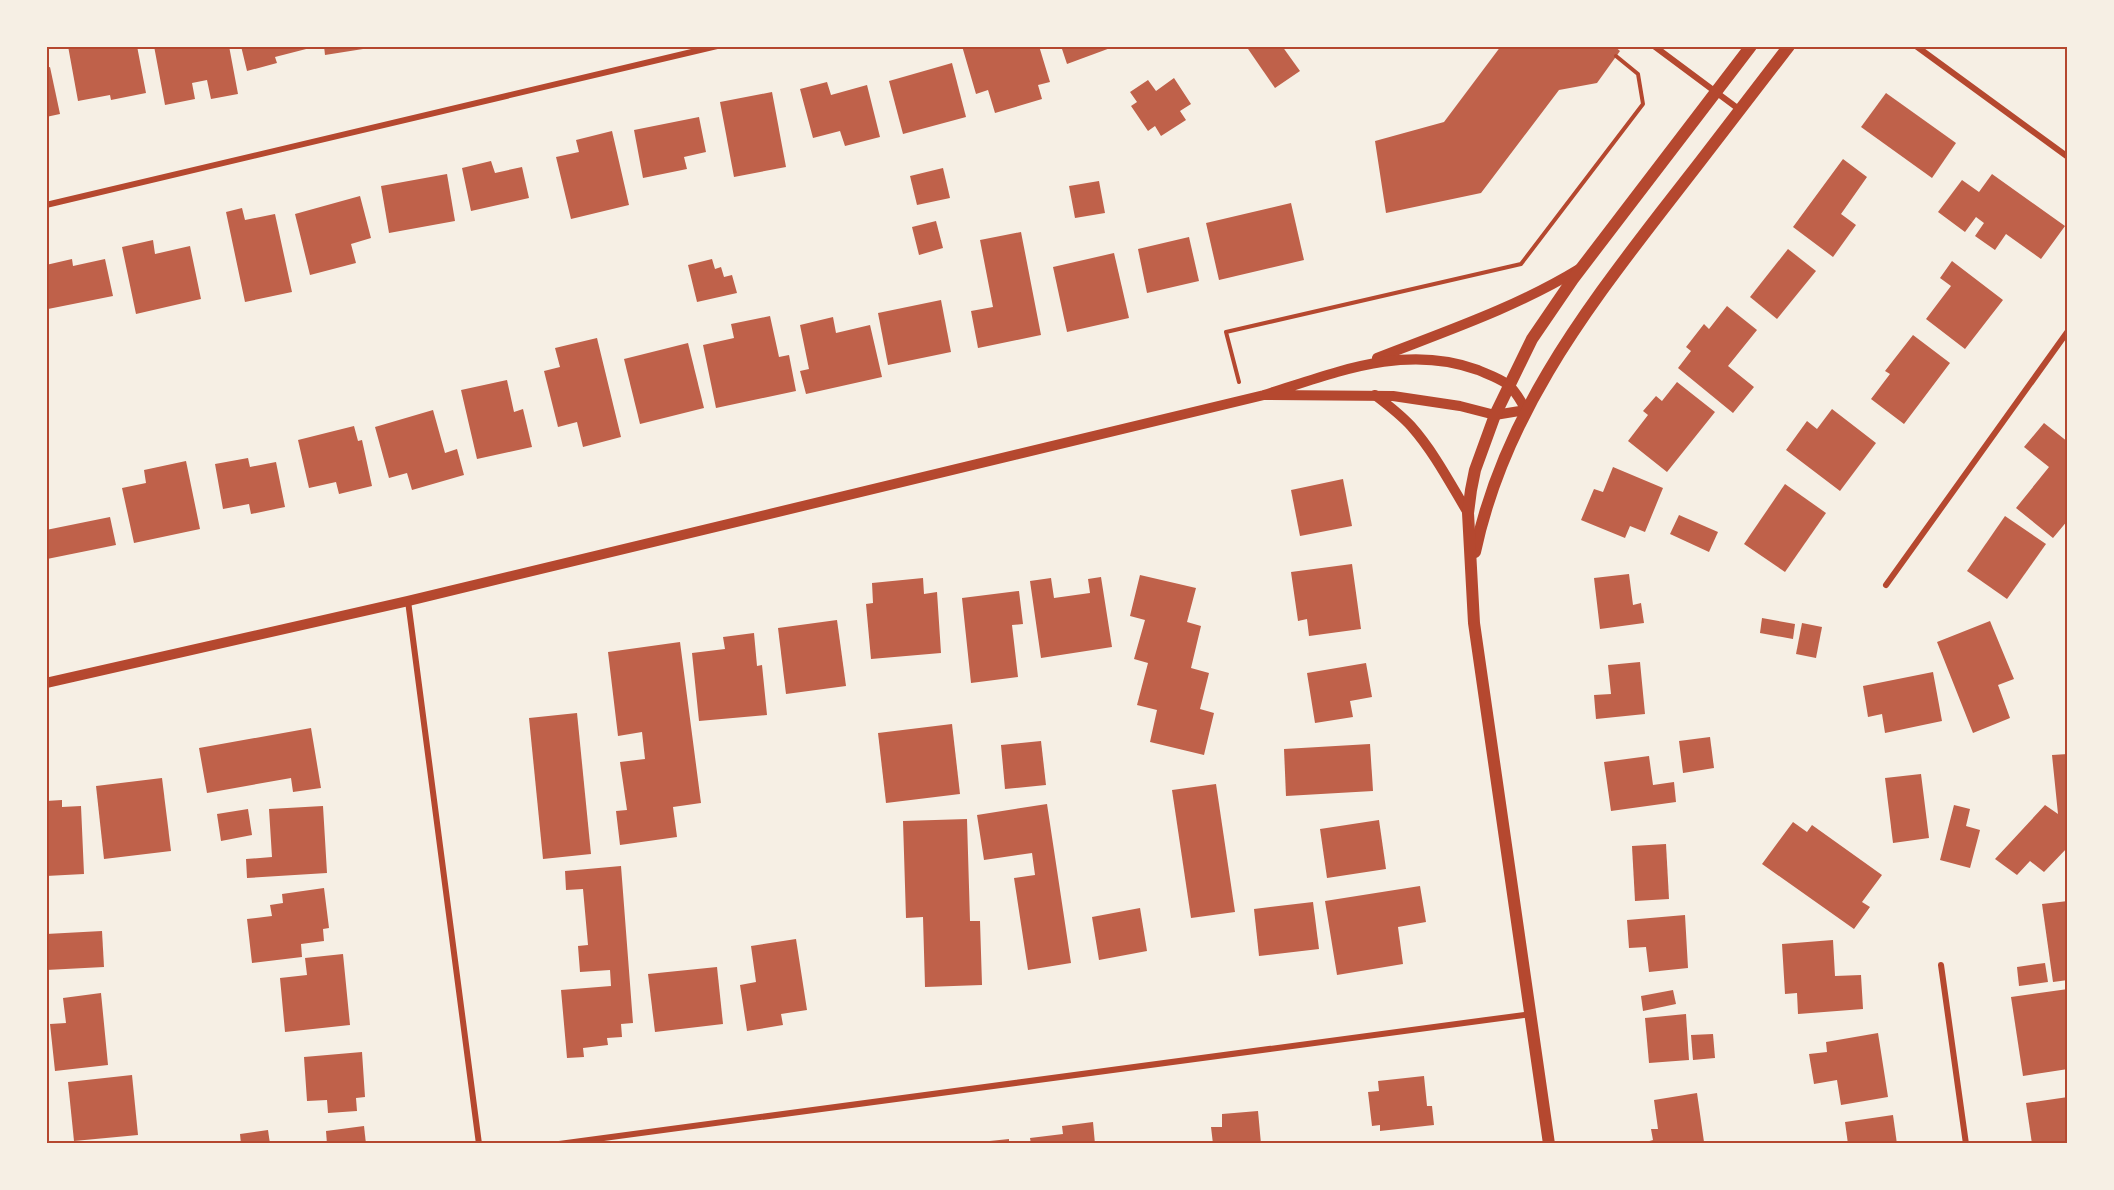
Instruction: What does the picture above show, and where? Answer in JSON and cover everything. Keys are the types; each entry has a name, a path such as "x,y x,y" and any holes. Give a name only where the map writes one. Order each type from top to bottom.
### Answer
{"main road":[{"path":"1549,1143 1474,623 1468,513 1475,470 1508,384 1532,339 1581,268 1751,46"},
{"path":"1472,565 1490,494 1500,466 1526,410 1563,347 1604,286 1789,46"}],"street":[{"path":"46,205 717,46"},
{"path":"1654,46 1740,110"},
{"path":"1916,46 2067,157"},
{"path":"46,683 408,601 1264,395 1359,365 1492,314 1542,291 1581,268"},
{"path":"1886,585 2067,331"},
{"path":"1264,395 1375,395 1418,398 1495,415 1526,410 1508,384 1464,365 1394,360 1359,365"},
{"path":"1375,395 1399,414 1421,438 1468,513"},
{"path":"408,601 479,1143"},
{"path":"1941,964 1966,1143"},
{"path":"559,1143 1532,1014"}],"path":[{"path":"1244,400 1226,332 1521,264 1643,104 1638,74 1617,56"}],"building":[{"path":"68,46 137,46 146,93 111,100 110,95 78,101"},
{"path":"154,46 229,46 238,94 211,99 207,80 192,83 195,99 165,105"},
{"path":"241,46 314,47 275,57 277,63 247,71"},
{"path":"324,46 363,46 363,49 325,55"},
{"path":"962,46 1039,46 1050,82 1038,85 1042,99 995,113 988,90 976,94"},
{"path":"1061,46 1113,46 1113,47 1067,64"},
{"path":"1246,46 1282,46 1300,71 1275,88"},
{"path":"1501,46 1614,46 1620,51 1597,83 1559,90 1481,193 1386,213 1375,141 1444,122"},
{"path":"952,63 966,117 903,134 889,81"},
{"path":"50,67 60,114 46,117 46,68"},
{"path":"1174,78 1191,104 1180,111 1186,120 1161,136 1155,126 1148,131 1131,106 1137,102 1130,92 1148,80 1156,91"},
{"path":"827,82 831,95 867,85 880,137 845,146 840,131 813,138 800,89"},
{"path":"772,92 786,167 734,177 720,102"},
{"path":"1886,93 1956,143 1932,178 1861,127"},
{"path":"699,117 706,152 684,157 687,169 643,178 634,130"},
{"path":"612,131 629,205 571,219 556,157 579,152 576,140"},
{"path":"1843,159 1867,177 1841,214 1856,225 1833,257 1793,227"},
{"path":"491,161 495,173 522,167 529,198 471,211 462,168"},
{"path":"943,168 950,198 917,205 910,176"},
{"path":"447,174 455,221 389,233 381,186"},
{"path":"1992,174 2065,226 2041,259 2006,234 1995,250 1975,236 1984,223 1976,217 1965,232 1938,212 1962,180 1979,192"},
{"path":"1099,181 1105,213 1075,218 1069,186"},
{"path":"360,196 371,238 351,244 356,263 310,275 295,214"},
{"path":"1291,203 1304,260 1219,280 1206,223"},
{"path":"242,208 245,220 275,214 292,292 245,302 226,212"},
{"path":"936,221 943,248 919,255 912,227"},
{"path":"1021,232 1041,335 978,348 971,311 993,307 980,240"},
{"path":"1189,237 1199,281 1147,293 1138,249"},
{"path":"153,240 155,254 190,246 201,299 136,314 122,247"},
{"path":"1788,249 1816,271 1777,319 1750,297"},
{"path":"1114,253 1129,318 1067,332 1053,267"},
{"path":"72,259 73,266 105,259 113,296 48,309 46,265"},
{"path":"712,259 715,269 721,267 724,277 732,275 737,293 697,302 688,265"},
{"path":"1952,261 2003,300 1965,349 1926,319 1951,286 1940,278"},
{"path":"941,300 951,352 888,365 878,313"},
{"path":"1727,306 1757,330 1728,366 1754,387 1733,413 1678,368 1691,351 1686,347 1704,324 1709,329"},
{"path":"770,316 779,357 789,355 796,391 716,408 703,345 734,338 731,324"},
{"path":"833,317 836,333 870,325 882,377 806,394 800,371 809,369 800,325"},
{"path":"1913,335 1950,363 1904,424 1871,399 1890,374 1885,371"},
{"path":"597,338 621,437 583,447 577,422 558,427 544,371 560,367 555,348"},
{"path":"688,343 704,408 640,424 624,359"},
{"path":"507,380 514,412 523,409 532,447 477,459 461,390"},
{"path":"1677,382 1715,412 1667,472 1628,441 1648,415 1643,411 1656,396 1662,401"},
{"path":"1832,409 1876,443 1840,491 1786,450 1807,421 1817,429"},
{"path":"433,410 445,453 457,449 464,475 412,490 407,473 389,478 375,427"},
{"path":"2044,423 2068,442 2068,520 2053,538 2016,508 2049,467 2024,447"},
{"path":"354,426 358,441 362,440 372,486 339,494 336,482 309,488 298,440"},
{"path":"248,458 250,467 276,462 285,507 251,514 249,504 223,509 215,464"},
{"path":"186,461 200,529 134,543 122,488 146,483 144,470"},
{"path":"1613,467 1663,488 1645,532 1630,526 1625,538 1581,520 1594,489 1603,492"},
{"path":"1343,479 1352,526 1300,536 1291,490"},
{"path":"1785,484 1826,513 1785,572 1744,544"},
{"path":"1679,515 1718,532 1709,552 1670,534"},
{"path":"2005,516 2046,544 2007,599 1967,571"},
{"path":"110,517 116,545 47,559 46,530"},
{"path":"1352,564 1361,629 1309,636 1307,619 1298,621 1291,572"},
{"path":"1629,574 1633,605 1641,603 1644,623 1600,629 1594,578"},
{"path":"1140,575 1196,588 1187,622 1201,626 1191,668 1209,673 1200,709 1214,713 1204,755 1150,742 1157,710 1137,705 1148,663 1134,659 1145,620 1130,616"},
{"path":"1101,577 1112,647 1041,658 1030,581 1051,578 1054,598 1090,593 1088,579"},
{"path":"923,578 924,594 937,592 941,653 871,659 866,604 873,603 872,583"},
{"path":"1019,591 1023,624 1012,625 1018,677 971,683 962,598"},
{"path":"1762,618 1795,624 1793,639 1760,633"},
{"path":"837,620 846,686 786,694 778,628"},
{"path":"1990,621 2014,679 1998,685 2010,718 1973,733 1937,642"},
{"path":"1802,623 1822,627 1816,658 1796,654"},
{"path":"754,633 757,666 762,665 767,715 699,721 692,653 725,649 723,637"},
{"path":"680,642 701,803 673,807 677,837 620,845 616,811 627,810 620,762 645,759 642,732 618,736 608,652"},
{"path":"1640,662 1645,714 1596,719 1594,695 1611,694 1608,665"},
{"path":"1366,663 1372,697 1350,701 1353,717 1315,723 1307,673"},
{"path":"1933,672 1942,721 1885,733 1882,714 1868,717 1863,686"},
{"path":"577,713 591,854 543,859 529,718"},
{"path":"952,724 960,794 886,803 878,733"},
{"path":"311,728 321,788 293,792 291,778 207,793 199,748"},
{"path":"1710,737 1714,768 1683,773 1679,741"},
{"path":"1041,741 1046,785 1005,789 1001,745"},
{"path":"1370,744 1373,791 1286,796 1284,749"},
{"path":"2068,754 2068,847 2044,872 2030,861 2017,875 1995,859 2045,805 2058,814 2052,755"},
{"path":"1649,756 1653,785 1674,782 1676,802 1611,811 1604,762"},
{"path":"1921,774 1929,838 1893,843 1885,778"},
{"path":"162,778 171,851 104,859 96,786"},
{"path":"1216,784 1235,912 1191,918 1172,790"},
{"path":"62,800 62,807 81,806 84,874 46,876 46,801"},
{"path":"1047,804 1071,963 1028,970 1014,878 1035,875 1032,853 984,860 977,815"},
{"path":"1954,805 1970,809 1966,826 1980,830 1970,868 1940,860"},
{"path":"323,806 327,873 247,878 246,859 272,857 269,809"},
{"path":"248,809 252,835 221,841 217,814"},
{"path":"967,819 970,921 980,921 982,985 925,987 923,917 906,918 903,821"},
{"path":"1379,820 1386,869 1327,878 1320,829"},
{"path":"1793,822 1807,832 1812,825 1882,875 1862,902 1870,907 1854,929 1762,864"},
{"path":"1666,844 1669,899 1635,901 1632,846"},
{"path":"621,866 633,1023 621,1024 622,1037 607,1038 608,1045 583,1048 584,1057 567,1058 561,990 611,986 610,970 580,972 578,946 588,945 583,889 566,890 565,871"},
{"path":"1420,886 1426,922 1398,927 1403,964 1337,975 1325,901"},
{"path":"324,888 329,928 323,929 324,941 301,944 302,957 252,963 247,919 272,916 270,905 283,903 282,894"},
{"path":"2068,901 2068,980 2053,982 2042,904"},
{"path":"1313,902 1319,949 1259,956 1254,909"},
{"path":"1140,908 1147,951 1099,960 1092,917"},
{"path":"1685,915 1688,968 1649,972 1646,947 1629,948 1627,920"},
{"path":"102,931 104,967 46,970 46,934"},
{"path":"796,939 807,1010 781,1014 783,1025 747,1031 740,985 756,982 751,946"},
{"path":"1833,940 1835,976 1861,975 1863,1009 1798,1014 1797,993 1785,994 1782,944"},
{"path":"343,954 350,1025 285,1032 280,978 307,975 305,958"},
{"path":"2045,963 2048,982 2019,986 2017,967"},
{"path":"717,967 723,1024 655,1032 648,974"},
{"path":"2068,989 2068,1069 2023,1076 2011,997"},
{"path":"1673,990 1676,1004 1643,1011 1641,996"},
{"path":"101,993 108,1065 55,1071 50,1024 66,1023 63,998"},
{"path":"1686,1014 1689,1060 1649,1063 1645,1018"},
{"path":"1878,1033 1888,1097 1841,1105 1837,1080 1814,1084 1809,1054 1827,1052 1826,1042"},
{"path":"1713,1034 1715,1058 1693,1060 1691,1035"},
{"path":"362,1052 365,1097 356,1098 357,1111 328,1113 327,1100 307,1101 304,1057"},
{"path":"132,1075 138,1135 74,1141 68,1082"},
{"path":"1424,1076 1427,1106 1432,1106 1434,1125 1380,1131 1380,1125 1372,1126 1368,1092 1379,1091 1378,1081"},
{"path":"1697,1093 1704,1142 1712,1141 1712,1144 1639,1144 1653,1140 1651,1129 1658,1129 1654,1100"},
{"path":"2068,1097 2068,1144 2032,1144 2026,1103"},
{"path":"1258,1111 1261,1144 1213,1144 1211,1127 1222,1127 1222,1114"},
{"path":"1893,1115 1897,1144 1848,1144 1845,1122"},
{"path":"1093,1122 1095,1144 1031,1144 1030,1138 1063,1134 1062,1126"},
{"path":"364,1126 366,1144 327,1144 326,1131"},
{"path":"268,1130 270,1144 241,1144 240,1134"},
{"path":"1009,1139 1009,1144 980,1144 980,1142"}]}
